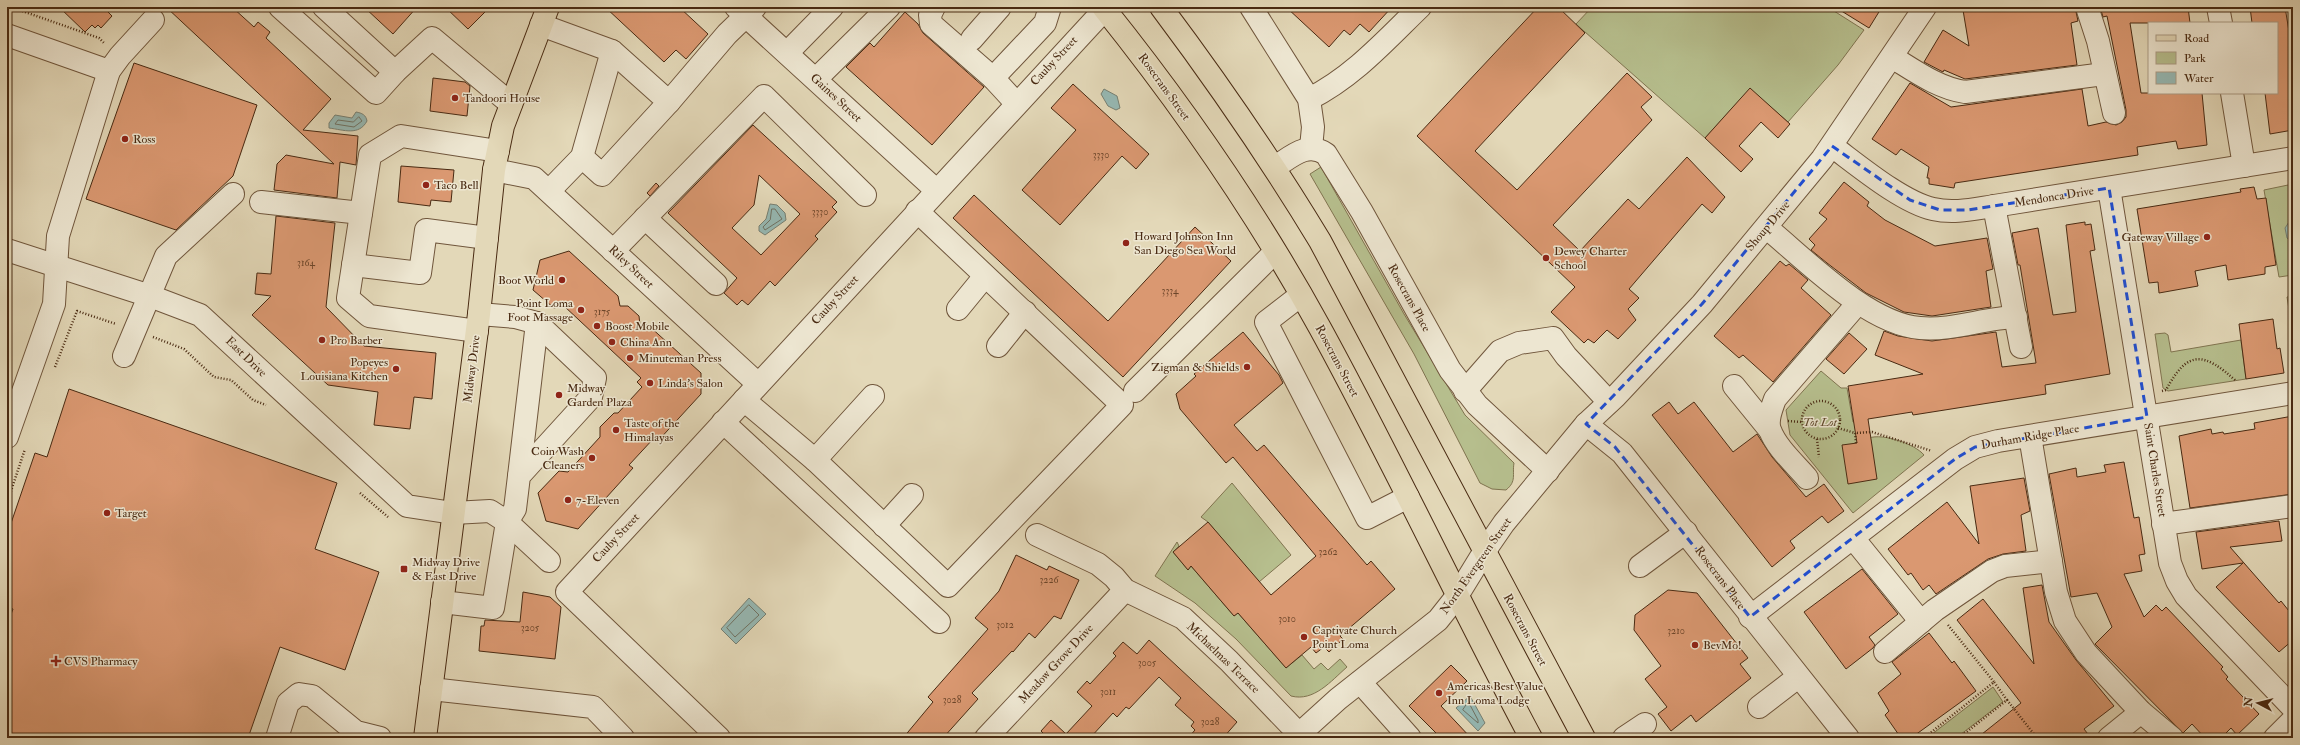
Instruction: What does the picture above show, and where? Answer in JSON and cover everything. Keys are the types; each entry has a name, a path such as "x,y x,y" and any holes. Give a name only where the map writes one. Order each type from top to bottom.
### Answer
{"main road":[{"name":"Rosecrans Street","path":"1161,7 1275,167 1344,285 1484,552 1584,738"},
{"name":"Rosecrans Street","path":"1104,8 1190,122 1275,252 1301,295 1408,497 1457,596 1531,738"},
{"name":"Midway Drive","path":"425,738 478,322 496,160 503,126 543,14"}],"street":[{"path":"280,7 376,93 395,72 432,38 511,104"},
{"path":"324,7 395,72"},
{"path":"787,53 832,7"},
{"path":"816,79 889,7"},
{"path":"934,7 930,15 931,24 993,78 1016,103"},
{"path":"972,39 1000,7"},
{"path":"993,78 1044,22 1050,7"},
{"path":"1250,7 1309,99 1313,127 1311,148 1299,152 1275,167"},
{"path":"1309,99 1332,87 1354,71 1420,7"},
{"name":"Shoup Drive","path":"1586,424 1609,402 1702,304 1767,228 1832,146 1925,7"},
{"path":"2086,7 2098,41 2104,74 2114,113"},
{"path":"2218,7 2221,22"},
{"name":"Cauby Street","path":"719,738 567,592 1104,8"},
{"path":"582,157 602,175 669,102 745,10"},
{"name":"Gaines Street","path":"745,10 787,53 936,190"},
{"path":"543,14 612,51 669,102"},
{"path":"17,439 54,304 58,236 62,219 109,71 120,56 153,20"},
{"path":"7,35 109,71"},
{"path":"549,191 582,157 612,51"},
{"path":"1892,57 1938,84 1952,90 1965,92 2104,74"},
{"path":"2232,94 2244,166"},
{"path":"613,251 764,96 865,195"},
{"name":"Riley Street","path":"478,322 369,316 348,298 370,155 401,136 496,160 534,178 758,384"},
{"name":"Mendonca Drive","path":"1832,146 1899,193 1922,206 1948,211 1994,206 2293,158"},
{"name":"Rosecrans Place","path":"1311,148 1326,154 1344,181 1450,370 1465,391 1476,405 1548,471"},
{"name":"Saint Charles Street","path":"2109,188 2170,563 2177,581 2186,596 2293,708"},
{"path":"124,356 166,256 233,194"},
{"path":"261,202 361,213"},
{"path":"1994,206 2021,348"},
{"path":"744,400 815,460 948,586 1122,405 917,211"},
{"path":"645,218 716,284"},
{"path":"1767,228 1858,303 1875,315 1899,324 1920,328 2016,317"},
{"path":"353,265 420,273 426,230 488,238"},
{"name":"East Drive","path":"7,250 150,296 200,315 407,506 453,513 490,511 507,522 549,561"},
{"path":"1135,391 1275,252"},
{"path":"958,309 985,276"},
{"path":"1301,295 1266,322 1367,518 1408,497"},
{"path":"1770,429 1769,415 1775,399 1858,303"},
{"path":"998,346 1025,312"},
{"path":"478,322 515,317 537,323 595,378 592,397 519,476"},
{"path":"442,602 493,608 507,522 515,509 537,323"},
{"path":"1465,391 1500,351 1519,343 1553,338 1566,356 1609,402"},
{"path":"1734,386 1770,429 1778,443 1807,478"},
{"name":"Durham Ridge Place","path":"1750,617 1955,459 1980,445 2293,393"},
{"path":"815,460 873,396"},
{"path":"723,422 939,622"},
{"name":"Rosecrans Place","path":"1586,424 1622,453 1686,532 1750,617 1848,738"},
{"name":"North Evergreen Street","path":"1296,736 1360,682 1438,620 1457,596 1504,523 1586,424"},
{"path":"2030,436 2056,592 2065,621 2086,653 2141,712 2172,738"},
{"path":"884,526 912,495"},
{"path":"2163,524 2293,506"},
{"path":"1640,566 1686,532"},
{"name":"Michaelmas Terrace","path":"1037,535 1098,564 1114,577 1125,590 1182,618 1229,661 1296,736"},
{"path":"1854,538 1929,615"},
{"path":"1885,652 1929,615 1992,571 2005,566 2051,561"},
{"name":"Meadow Grove Drive","path":"986,738 1125,590"},
{"path":"1759,707 1798,677"},
{"path":"1360,682 1410,738"},
{"path":"431,689 593,707 623,738"},
{"path":"277,738 288,703 298,694 312,696 356,732 380,738"},
{"path":"2109,738 2141,712"},
{"path":"2274,738 2293,720"},
{"path":"1624,738 1645,724"}],"path":[{"path":"53,372 77,311 184,349 214,377 232,380 253,400 266,405 272,410"},
{"path":"2143,394 2166,390 2181,367 2190,360 2202,359 2236,381 2239,402"},
{"path":"1821,401 1833,405 1839,414 1838,428 1828,438 1817,439 1807,433 1802,422 1805,410 1809,405 1821,401"},
{"path":"1838,428 1855,433 1872,432 1955,459"},
{"path":"1855,433 1856,443"},
{"path":"7,503 17,439"},
{"path":"1817,439 1819,457"},
{"path":"356,489 384,515 395,519"},
{"path":"1929,615 1994,682 2037,738"},
{"path":"1924,738 1994,682"},
{"path":"1959,738 2007,700"}],"highlighted area":[{"path":"1832,146 1910,200 1940,210 1968,210 2109,188 2147,417 1975,447 1955,459 1750,617 1615,447 1586,424 1702,304"}],"green space":[{"path":"1592,7 1836,7 1834,11 1864,30 1838,65 1788,122 1750,89 1705,138 1576,24"},
{"path":"1321,167 1404,314 1465,415 1514,463 1513,481 1506,490 1492,489 1480,483 1414,354 1310,174"},
{"path":"2293,184 2293,275 2279,277 2264,190"},
{"path":"2293,296 2293,334 2287,297"},
{"path":"2165,333 2168,335 2171,352 2241,340 2246,379 2168,391 2163,388 2155,334"},
{"name":"Tot Lot","path":"1821,371 1841,388 1847,388 1853,422 1858,423 1869,438 1882,437 1898,440 1914,447 1924,455 1853,513 1790,435 1786,410"},
{"path":"1232,483 1291,555 1259,582 1208,522 1201,517"},
{"path":"1177,542 1179,546 1173,552 1188,570 1191,566 1234,616 1238,613 1286,668 1302,655 1314,669 1321,663 1328,670 1340,659 1347,667 1322,689 1315,693 1299,697 1291,696 1236,639 1195,603 1155,576"},
{"path":"1993,687 2003,702 1956,738 1927,738"}],"water":[{"path":"1104,89 1117,96 1120,108 1116,110 1108,106 1101,94"},
{"path":"356,112 366,117 367,121 360,129 346,131 329,128 329,123 335,115 352,118"},
{"path":"770,204 777,205 785,213 786,220 765,235 759,231 759,226 766,219"},
{"path":"2293,221 2292,242 2287,238 2285,228 2289,222"},
{"path":"749,598 766,614 736,644 721,629"},
{"path":"1470,696 1485,723 1478,731 1456,708"}],"building":[{"path":"59,7 103,7 112,16 101,28 98,25 95,28 92,25 85,32"},
{"path":"166,7 232,7 254,27 258,22 270,32 266,38 331,99 303,130 358,136 356,165 340,162 337,198 274,190 277,164 286,155 334,164"},
{"path":"364,7 417,7 393,34"},
{"path":"445,7 490,7 468,29"},
{"path":"605,7 679,7 708,34 686,59 676,50 664,62"},
{"path":"1286,7 1392,7 1369,32 1360,24 1350,35 1344,30 1329,47"},
{"path":"1538,7 1558,7 1585,33 1475,151 1517,190 1627,73 1652,97 1641,107 1652,120 1553,225 1580,251 1628,199 1639,209 1687,157 1725,197 1712,213 1702,204 1629,289 1639,298 1628,309 1636,320 1618,339 1607,330 1594,343 1588,339 1584,343 1551,312 1575,287 1417,136"},
{"path":"1835,7 1882,7 1869,28"},
{"path":"1983,7 2075,7 2078,21 2071,23 2077,65 1965,79 1944,70 1943,72 1924,62 1943,30 1969,46 1963,10"},
{"path":"2100,7 2188,7 2190,22 2130,23 2141,93 2202,94 2207,145 2178,149 2176,141 2137,147 2138,155 1955,183 1954,188 1929,184 1929,178 1927,178 1929,167 1901,149 1896,155 1872,139 1910,83 1951,107 2082,89 2088,126 2106,122 2116,125 2122,122 2126,117 2126,110 2107,16 2103,17"},
{"path":"2250,7 2285,7 2293,56 2293,130 2270,134 2265,94 2278,94 2278,22 2252,22"},
{"path":"905,12 918,24 923,33 984,87 932,145 846,67 870,43 874,47"},
{"path":"134,63 257,105 233,176 176,230 86,199"},
{"path":"433,78 465,82 470,86 467,116 430,111"},
{"path":"1073,84 1149,154 1136,169 1122,156 1060,225 1022,190 1076,130 1051,108"},
{"path":"1750,88 1790,124 1778,138 1761,122 1739,146 1753,159 1741,172 1705,138"},
{"path":"753,125 837,202 832,207 837,212 815,236 818,239 775,286 770,281 748,305 742,300 737,305 724,293 737,278 668,213","holes":["759,175 800,214 761,255 732,228 754,205"]},
{"name":"Taco Bell","path":"401,166 454,170 451,202 431,200 430,206 398,202"},
{"path":"1844,182 1869,202 1867,206 1885,220 1935,246 1987,238 1993,269 1986,271 1991,307 1932,316 1904,312 1866,293 1811,250 1815,245 1809,239 1827,219 1819,213"},
{"path":"656,183 659,186 650,196 647,193"},
{"name":"Gateway Village","path":"2254,187 2257,199 2266,198 2276,265 2265,267 2265,274 2228,280 2226,265 2195,271 2198,286 2159,293 2158,282 2149,283 2137,209 2241,192 2240,189"},
{"path":"974,195 1108,321 1195,227 1231,261 1123,377 953,218"},
{"path":"276,216 335,223 326,307 364,346 436,353 432,399 414,397 410,429 374,425 378,392 328,385 252,315 271,296 255,294 257,273 271,274"},
{"path":"2085,222 2085,225 2091,224 2095,250 2090,251 2110,374 2045,385 2046,394 1913,415 1912,412 1868,419 1877,479 1848,484 1842,445 1857,443 1848,386 1923,374 1875,355 1884,331 1898,336 1932,341 1996,332 2002,367 2036,363 2020,265 2018,265 2012,233 2038,228 2053,315 2076,312 2066,225"},
{"path":"569,251 618,296 620,306 628,306 639,316 640,325 648,325 701,373 701,394 657,442 654,438 629,465 633,468 578,529 546,521 538,493 559,471 568,472 600,437 600,427 614,413 618,413 642,387 637,382 641,378 564,306 554,308 533,290 540,260"},
{"path":"1780,261 1786,266 1789,264 1808,280 1801,288 1831,315 1773,382 1743,355 1739,358 1714,336"},
{"path":"2273,319 2277,349 2280,348 2284,373 2246,379 2239,324"},
{"path":"1243,332 1279,375 1283,383 1234,425 1257,451 1264,445 1367,565 1371,561 1395,589 1340,636 1343,639 1329,652 1324,647 1316,653 1311,647 1286,668 1238,613 1234,616 1191,566 1188,570 1173,552 1208,522 1271,595 1316,556 1233,457 1226,463 1180,409 1176,394 1196,376 1194,374"},
{"path":"1849,333 1867,349 1844,374 1826,359"},
{"path":"69,389 337,483 315,549 379,572 345,670 280,647 248,738 7,738 7,625 13,609 7,607 7,535 35,453 47,457"},
{"path":"1669,402 1678,414 1694,402 1733,452 1757,434 1772,457 1806,497 1824,484 1844,511 1828,523 1822,516 1790,541 1795,548 1772,567 1652,415"},
{"path":"2293,416 2293,494 2190,508 2179,436 2211,429 2212,434 2223,432 2224,434 2255,429 2254,423"},
{"path":"2124,462 2134,518 2139,517 2145,554 2139,555 2142,571 2124,574 2144,617 2156,605 2162,611 2166,607 2223,667 2221,669 2228,677 2226,679 2259,714 2237,735 2231,728 2221,738 2205,738 2192,724 2183,733 2095,644 2112,627 2097,593 2071,597 2049,474 2076,468 2077,477 2106,472 2104,465"},
{"path":"2024,478 2030,511 2021,515 2026,551 2003,554 1988,559 1936,594 1929,585 1923,590 1911,573 1908,575 1888,549 1947,502 1979,544 1970,486"},
{"path":"2279,521 2282,541 2230,547 2279,603 2281,601 2293,616 2293,640 2279,652 2216,587 2243,563 2202,569 2196,532"},
{"path":"1016,555 1047,570 1049,566 1079,580 1061,619 1054,616 1035,638 1029,633 1013,652 1012,651 972,693 978,699 943,738 903,738 933,702 928,697 988,629 975,618 999,591"},
{"path":"1862,569 1898,614 1869,637 1875,645 1873,648 1846,669 1804,612"},
{"path":"2042,585 2049,622 2076,660 2114,706 2084,729 2091,738 1977,738 2021,703 1957,620 1983,599 2034,664 2023,588"},
{"path":"1668,590 1697,593 1748,658 1740,664 1751,678 1696,722 1691,715 1671,731 1658,714 1667,707 1645,679 1661,666 1634,630 1635,615"},
{"path":"523,592 550,597 561,607 555,659 479,651 481,626 484,626 485,620 520,622"},
{"path":"1929,633 1952,663 1954,661 1976,691 1911,738 1901,738 1885,715 1889,711 1878,693 1901,674 1892,662"},
{"path":"1149,640 1237,722 1223,738 1188,738 1195,730 1191,726 1194,722 1175,705 1181,698 1159,677 1129,709 1126,707 1117,717 1113,713 1090,738 1048,738 1041,731 1051,720 1066,734 1092,706 1077,692 1087,681 1090,684 1116,656 1113,653 1123,642 1137,654"},
{"name":"Americas Best Value Inn Loma Lodge","path":"1451,665 1467,681 1441,706 1471,738 1441,738 1409,706"}],"place":[{"name":"Tandoori House","path":"455,98"},
{"name":"Ross","path":"125,139"},
{"name":"Taco Bell","path":"426,185"},
{"name":"Gateway Village","path":"2207,237"},
{"name":"Howard Johnson Inn San Diego Sea World","path":"1126,243"},
{"name":"Dewey Charter School","path":"1546,258"},
{"name":"Boot World","path":"562,280"},
{"name":"Point Loma Foot Massage","path":"581,310"},
{"name":"Boost Mobile","path":"597,326"},
{"name":"Pro Barber","path":"322,340"},
{"name":"China Ann","path":"612,342"},
{"name":"Minuteman Press","path":"630,358"},
{"name":"Zigman & Shields","path":"1247,367"},
{"name":"Popeyes Louisiana Kitchen","path":"396,369"},
{"name":"Linda’s Salon","path":"650,383"},
{"name":"Midway Garden Plaza","path":"559,395"},
{"name":"Taste of the Himalayas","path":"616,430"},
{"name":"Coin Wash Cleaners","path":"592,458"},
{"name":"7-Eleven","path":"568,500"},
{"name":"Target","path":"107,513"},
{"name":"Midway Drive & East Drive","path":"404,569"},
{"name":"Captivate Church Point Loma","path":"1304,637"},
{"name":"BevMo!","path":"1695,645"},
{"name":"CVS Pharmacy","path":"56,661"},
{"name":"Americas Best Value Inn Loma Lodge","path":"1439,693"}]}
